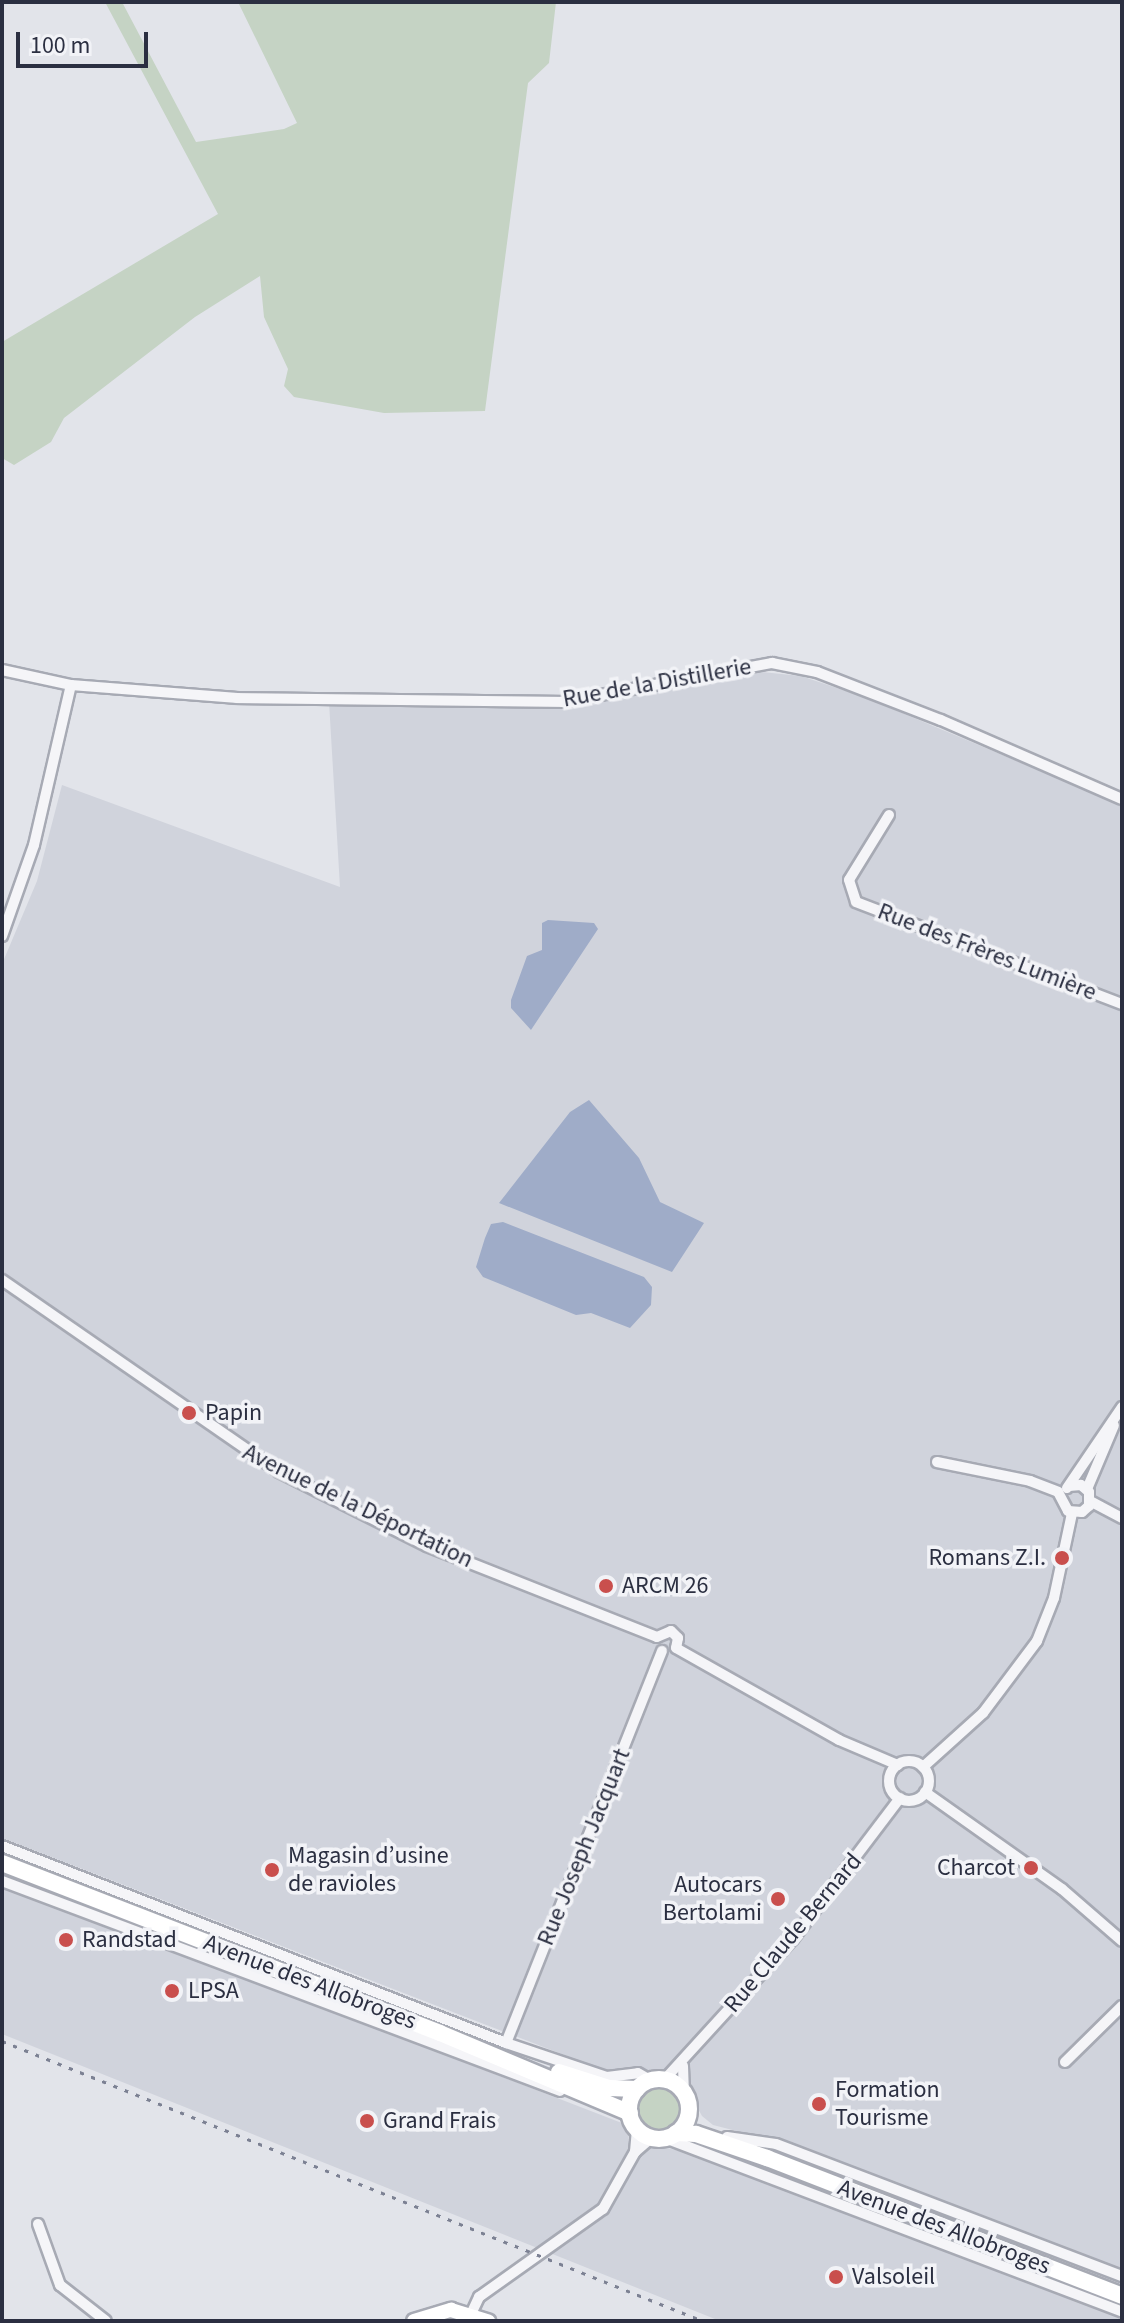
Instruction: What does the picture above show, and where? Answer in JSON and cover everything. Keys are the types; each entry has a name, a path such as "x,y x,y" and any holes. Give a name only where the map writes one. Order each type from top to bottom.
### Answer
{"main road":[{"name":"Avenue des Allobroges","path":"2,1863 587,2087 652,2130 696,2134 767,2158 1122,2296"},
{"name":"Avenue des Allobroges","path":"440,2033 544,2082 587,2087 651,2083"},
{"path":"651,2083 684,2091 689,2110 652,2130 651,2083"},
{"name":"Avenue des Allobroges","path":"689,2110 727,2137 767,2158"}],"street":[{"name":"Rue de la Distillerie","path":"2,670 71,685 237,698 563,702 772,663 817,672 941,720 1122,799"},
{"path":"2,936 34,845 71,685"},
{"name":"Rue des Frères Lumière","path":"889,815 849,880 856,902 1122,1004"},
{"name":"Avenue de la Déportation","path":"2,1280 259,1461 427,1546 657,1637 671,1631 678,1638 676,1648"},
{"path":"1062,1495 1122,1408"},
{"path":"1072,1513 1086,1510 1090,1501 1087,1489 1122,1408"},
{"path":"923,1767 983,1713 1037,1641 1054,1598 1072,1513 1062,1495 1030,1481 937,1462"},
{"path":"1069,1486 1087,1489"},
{"path":"1090,1501 1122,1518"},
{"path":"657,1637 662,1651 676,1648 873,1757 898,1765"},
{"name":"Rue Joseph Jacquart","path":"506,2043 662,1651"},
{"path":"873,1757 890,1776"},
{"path":"908,1761 923,1767 929,1780 925,1792 914,1800 900,1798 890,1787 890,1776 898,1765 908,1761"},
{"path":"925,1792 1062,1889 1122,1941"},
{"name":"Rue Claude Bernard","path":"651,2083 683,2066 793,1939 900,1798"},
{"path":"2,1846 506,2043 607,2077 638,2073 651,2083"},
{"path":"2,1881 544,2082"},
{"path":"1065,2062 1122,2006"},
{"path":"683,2066 684,2091"},
{"path":"472,2312 479,2297 603,2209 635,2152 652,2130 1122,2312"},
{"path":"727,2137 776,2144 1122,2276"},
{"path":"38,2224 60,2285 106,2321"},
{"path":"414,2321 434,2311 472,2312 488,2321"}],"shaded area":[{"path":"751,671 801,676 864,697 1122,805 1122,2273 811,2150 713,2125 702,2116 684,2083 668,2074 616,2075 2,1838 2,964 37,881 62,785 340,887 329,702 537,706"},
{"path":"2,1884 627,2125 630,2147 667,2148 714,2159 1122,2315 1122,2321 720,2321 2,2034"}],"green space":[{"path":"105,2 122,2 196,142 284,129 297,123 238,2 556,2 549,63 528,83 485,411 384,413 294,397 284,386 288,369 264,317 260,276 195,317 64,418 51,442 14,465 2,458 2,342 218,214"},
{"path":"660,2087 676,2093 682,2109 676,2125 660,2131 644,2125 638,2109 644,2093"}],"water":[{"path":"548,920 594,923 598,929 531,1030 511,1008 511,1000 527,956 542,950 542,923"},
{"path":"589,1100 639,1158 660,1202 704,1223 672,1272 499,1203 570,1112"},
{"path":"503,1222 644,1277 652,1287 651,1305 630,1328 591,1313 576,1315 483,1277 476,1267 485,1238 491,1224"}],"railway":[{"path":"2,2041 703,2321"}],"place":[{"name":"Papin","path":"189,1413"},
{"name":"Romans Z.I.","path":"1062,1558"},
{"name":"ARCM 26","path":"606,1586"},
{"name":"Charcot","path":"1031,1868"},
{"name":"Magasin d’usine de ravioles","path":"272,1870"},
{"name":"Autocars Bertolami","path":"778,1899"},
{"name":"Randstad","path":"66,1940"},
{"name":"LPSA","path":"172,1991"},
{"name":"Formation Tourisme","path":"819,2104"},
{"name":"Grand Frais","path":"367,2121"},
{"name":"Valsoleil","path":"836,2277"}]}
